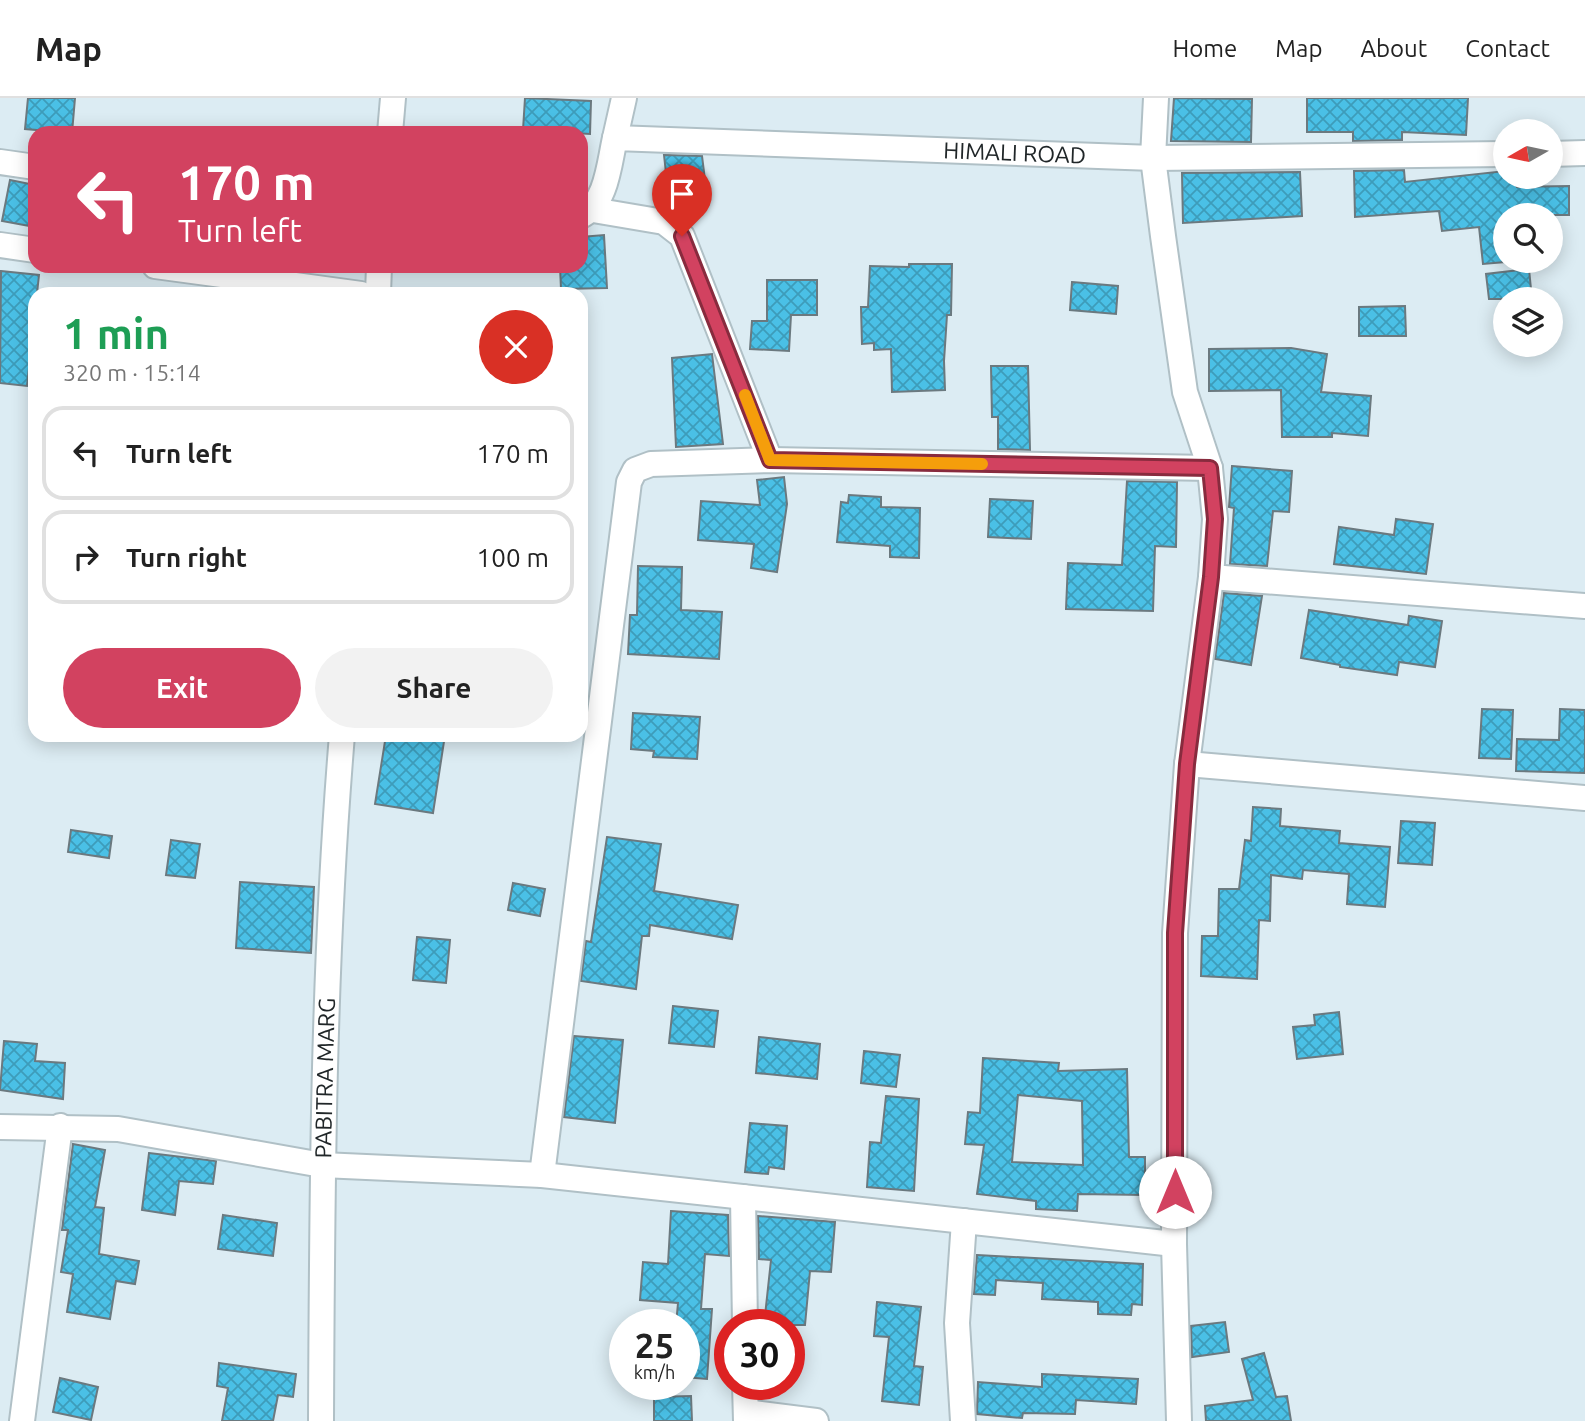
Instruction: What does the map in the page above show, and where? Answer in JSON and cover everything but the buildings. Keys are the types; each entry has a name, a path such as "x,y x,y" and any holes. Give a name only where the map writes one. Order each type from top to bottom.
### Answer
{"street":[{"path":"391,126 393,98"},
{"path":"588,212 602,192 625,98"},
{"path":"1156,98 1153,158 1185,392 1210,468 1215,519 1211,577 1187,764 1175,933 1174,1244 1179,1421"},
{"name":"HIMALI ROAD","path":"615,138 1153,158 1493,154"},
{"path":"1563,154 1585,153"},
{"path":"0,162 28,166"},
{"path":"588,213 664,222 682,236 770,460"},
{"path":"0,245 28,249"},
{"path":"258,273 327,287"},
{"path":"542,1175 631,474 639,466 651,464 770,460 1210,468"},
{"path":"1211,577 1585,606"},
{"name":"PABITRA MARG","path":"321,1421 322,1164 331,866 341,742"},
{"path":"1187,764 1585,798"},
{"path":"22,1421 60,1126"},
{"path":"0,1127 118,1129 322,1164 542,1175 1174,1244"},
{"path":"743,1197 745,1309"},
{"path":"963,1421 957,1323 964,1221"},
{"path":"746,1416 816,1421"}],"slow traffic":[{"path":"745,395 770,460 982,464"}],"route":[{"path":"682,236 689,248 770,460 1210,468 1215,519 1211,577 1187,764 1175,933 1175,1192"}]}
